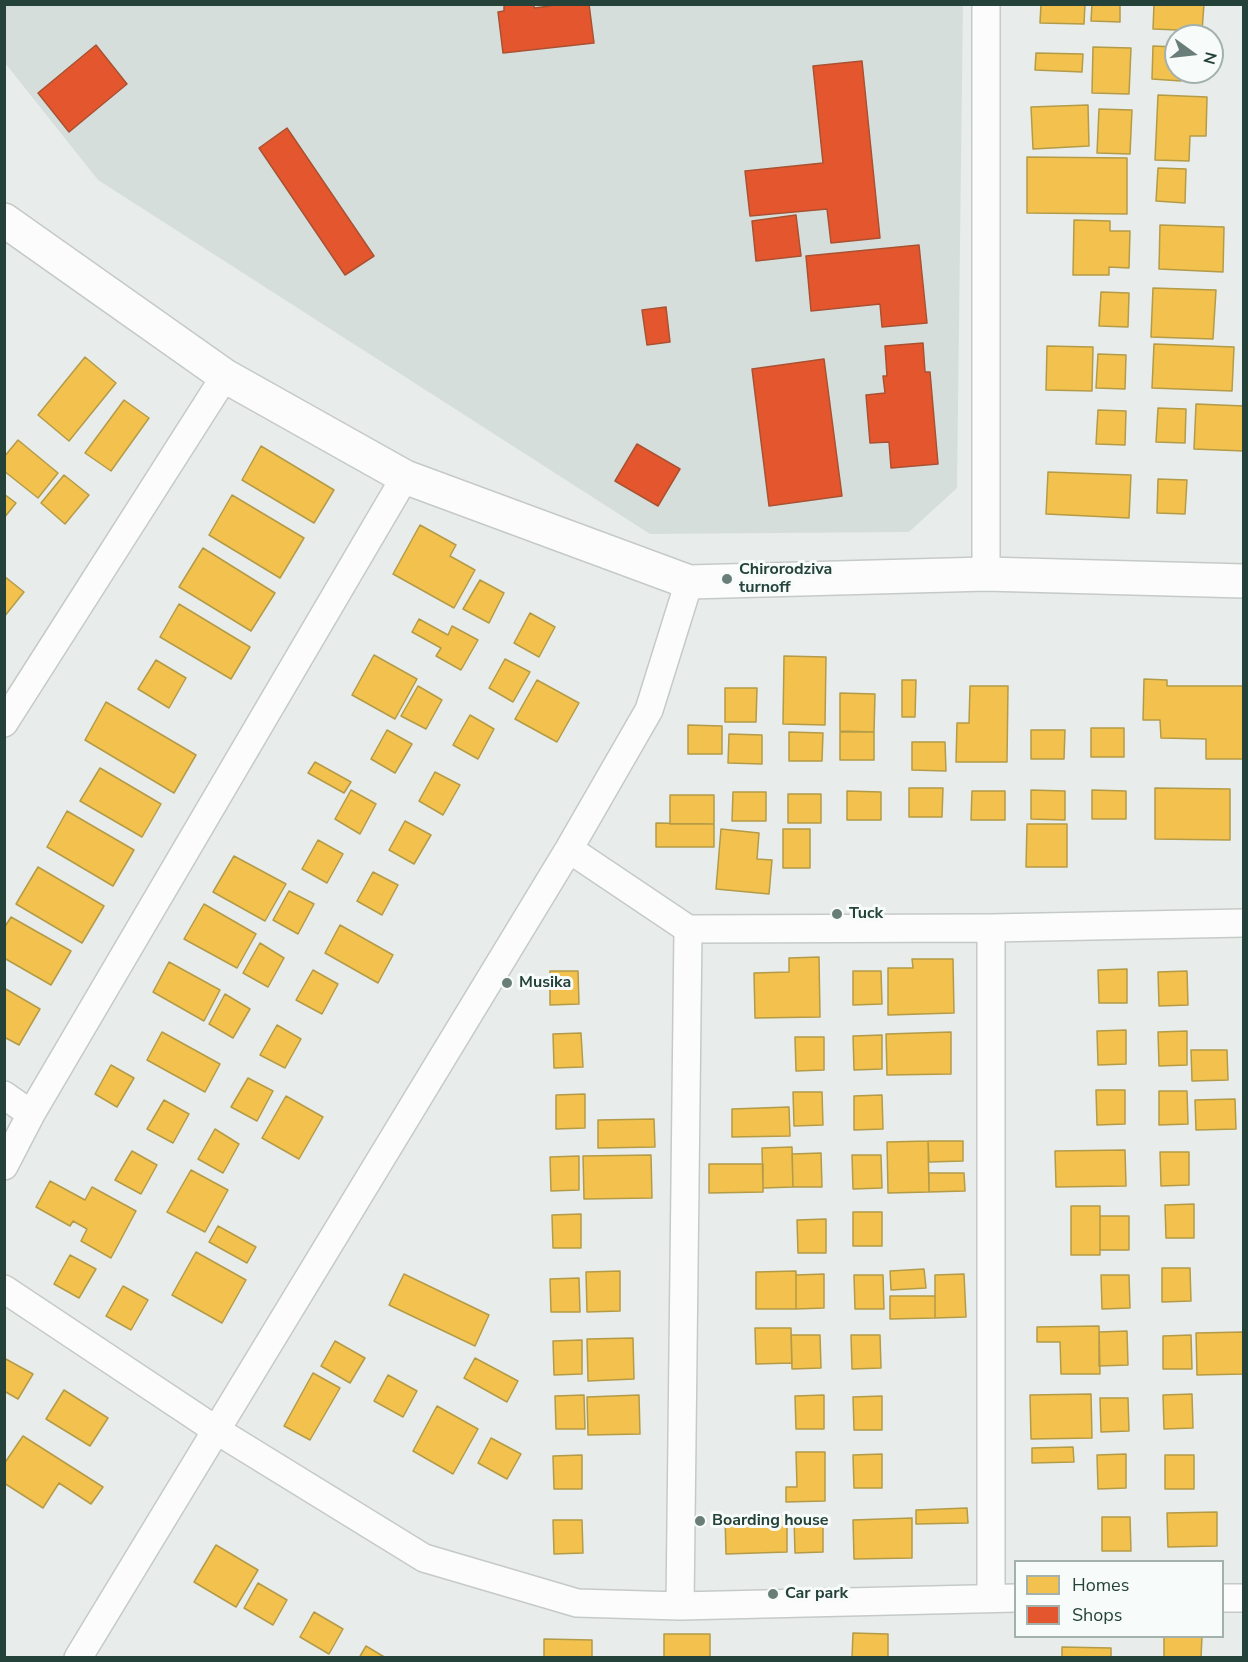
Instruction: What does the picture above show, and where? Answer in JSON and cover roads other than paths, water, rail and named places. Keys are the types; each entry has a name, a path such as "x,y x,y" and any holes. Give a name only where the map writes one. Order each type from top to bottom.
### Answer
{"street":[{"path":"986,4 986,574"},
{"path":"4,220 225,376 405,477 689,582 986,574 1244,581"},
{"path":"4,723 225,376"},
{"path":"4,1166 31,1114 405,477"},
{"path":"78,1658 569,849 649,710 689,582"},
{"path":"569,849 688,929 991,928 1244,923"},
{"path":"4,1288 216,1430 424,1558 578,1603 680,1606 1003,1598 991,928"},
{"path":"680,1606 688,929"},
{"path":"4,1095 31,1114"},
{"path":"1224,1598 1244,1598"}],"place":[{"name":"Chirorodziva turnoff","path":"727,579"},
{"name":"Tuck","path":"837,914"},
{"name":"Musika","path":"507,983"},
{"name":"Boarding house","path":"700,1521"},
{"name":"Car park","path":"773,1594"}]}
